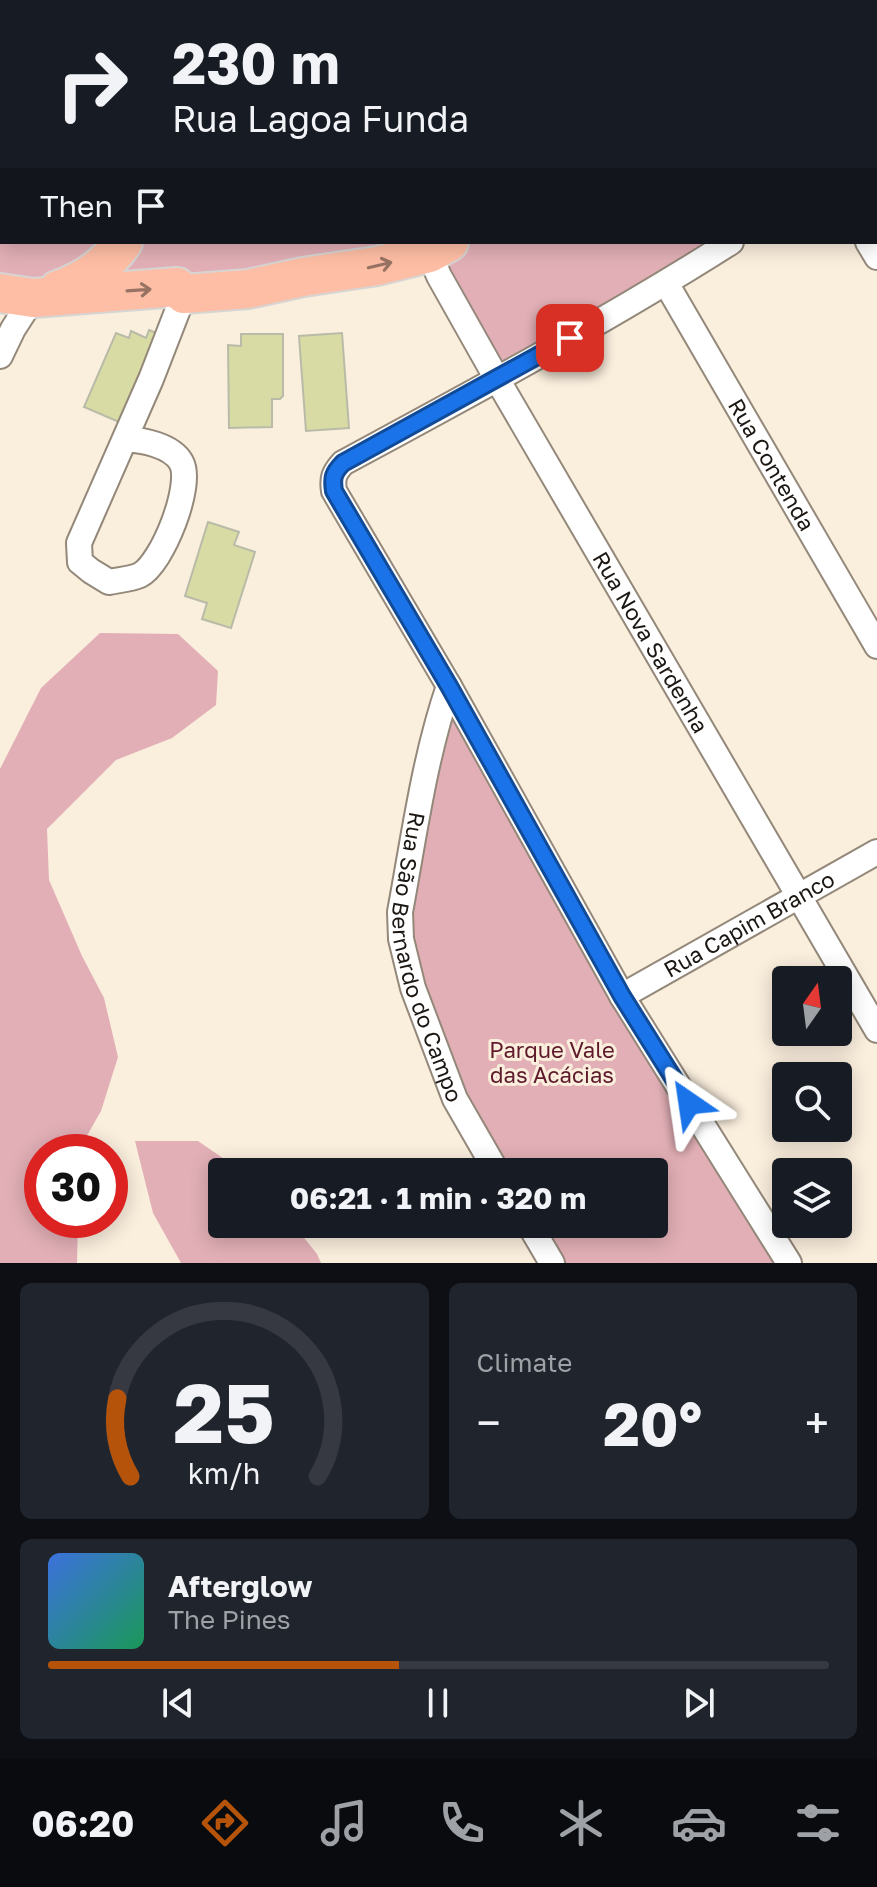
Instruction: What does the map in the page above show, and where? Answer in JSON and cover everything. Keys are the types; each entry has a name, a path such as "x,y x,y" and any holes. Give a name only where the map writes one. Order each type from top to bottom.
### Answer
{"main road":[{"path":"11,298 83,280 100,269 122,244"},
{"path":"248,289 345,244"},
{"path":"11,298 177,287 184,294 248,289 377,266 439,248"}],"street":[{"path":"728,244 666,283 343,463 332,479 334,491 449,686 622,996 789,1263"},
{"name":"Rua Nova Sardenha","path":"439,248 439,276 877,1030"},
{"name":"Rua Contenda","path":"666,283 877,646"},
{"path":"125,439 144,440 166,449 181,462 186,483 157,559 141,575 109,582 80,562 79,543 151,379 184,294"},
{"path":"0,356 13,329 11,298"},
{"name":"Rua São Bernardo do Campo","path":"449,686 439,716 418,812 400,912 401,939 413,988 455,1099 489,1158"},
{"name":"Rua Capim Branco","path":"622,996 877,852"},
{"path":"537,1238 552,1263"}],"green space":[{"path":"0,244 415,244 245,283 0,281"},
{"path":"425,244 728,244 499,379"},
{"path":"100,633 178,634 218,671 216,705 172,738 116,760 47,829 49,880 104,998 118,1057 101,1111 88,1134 24,1134 24,1238 78,1238 77,1263 0,1263 0,769 41,688"},
{"name":"Parque Vale das Acácias","path":"442,683 789,1263 556,1263 541,1238 668,1238 668,1158 493,1158 458,1100 395,928"},
{"path":"135,1141 198,1141 223,1158 208,1158 208,1238 304,1238 321,1263 181,1263 153,1213"}],"building":[{"path":"149,330 164,336 126,425 84,407 116,333 129,338 131,331 146,338"},
{"path":"342,333 349,428 306,431 299,336"},
{"path":"241,334 283,334 283,396 272,399 272,427 229,428 228,345 241,346"},
{"path":"208,522 239,532 234,545 255,552 231,628 202,619 207,603 185,596"}],"route":[{"path":"570,338 343,463 332,479 334,491 449,686 622,996 689,1103"}]}
